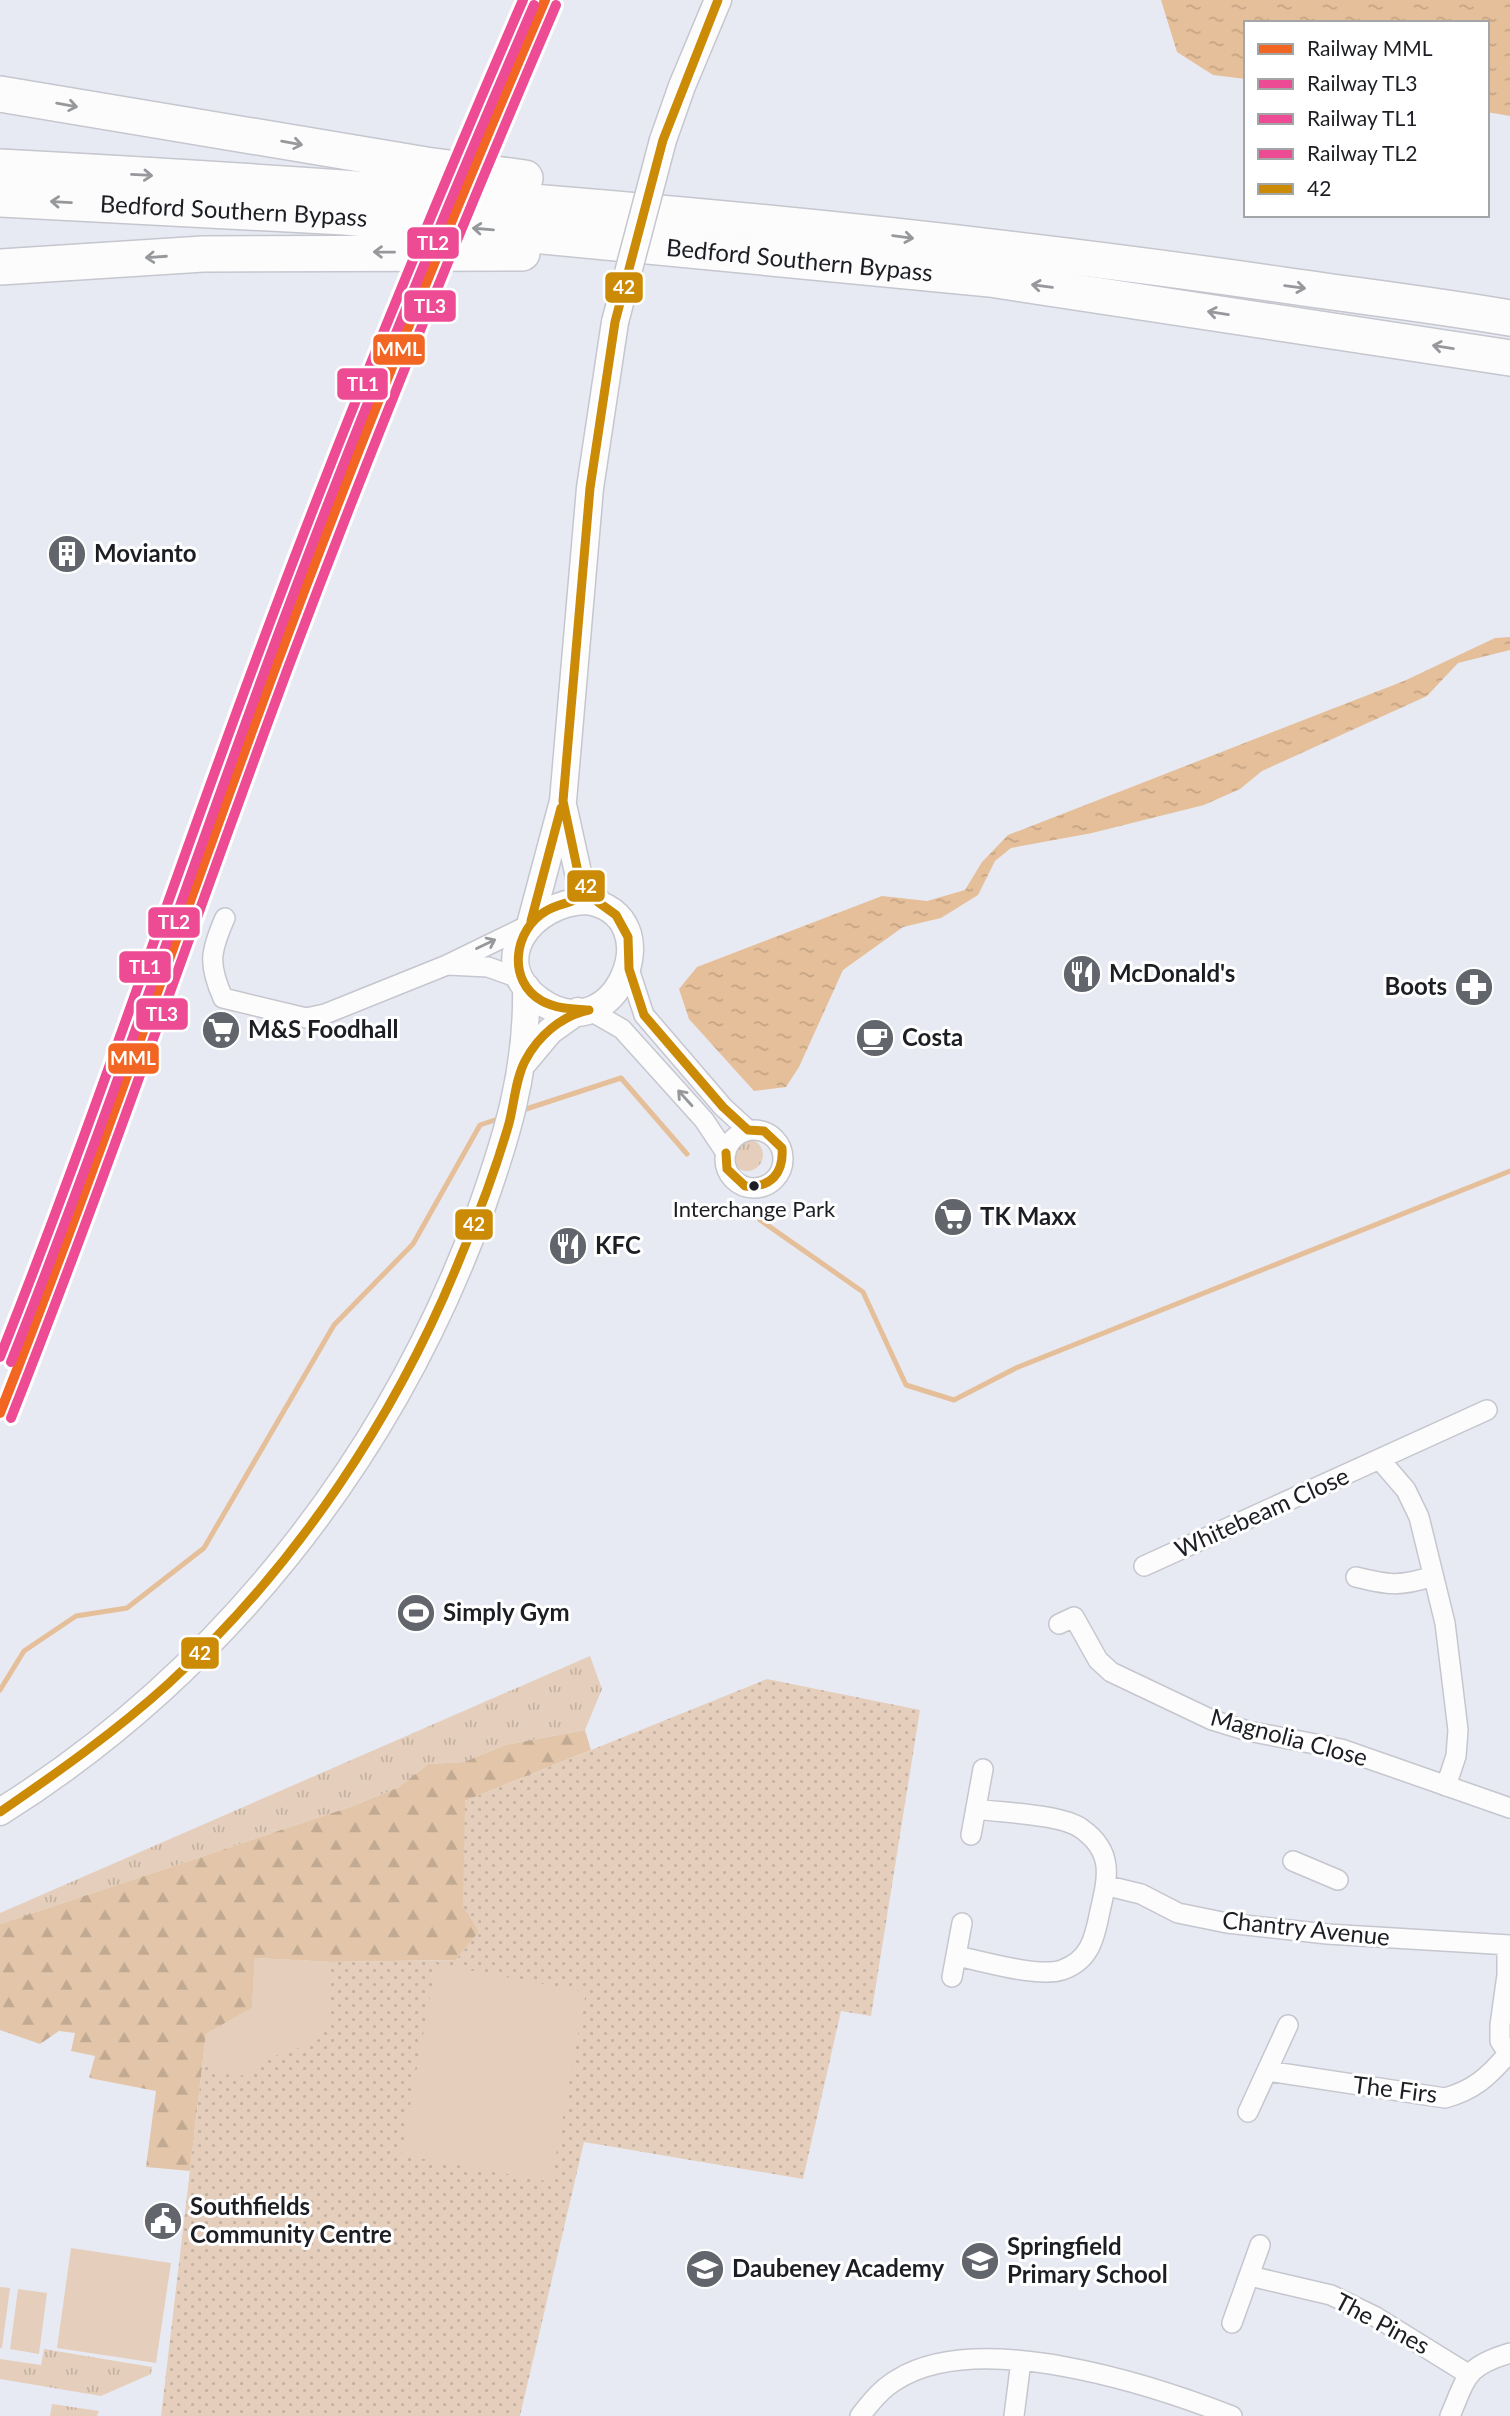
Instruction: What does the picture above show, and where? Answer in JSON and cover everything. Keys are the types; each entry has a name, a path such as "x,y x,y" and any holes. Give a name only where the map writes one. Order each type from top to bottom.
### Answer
{"highway":[{"path":"0,94 426,165 681,198 835,228"},
{"name":"Bedford Southern Bypass","path":"0,167 328,185 835,228 1107,260 1510,318"},
{"name":"Bedford Southern Bypass","path":"0,199 345,217 990,279 1510,358"},
{"path":"0,267 203,254 553,254 990,279"}],"main road":[{"path":"0,1812 59,1772 172,1680 255,1594 338,1490 387,1411 432,1328 473,1232 509,1125 524,1062 523,982 517,952 529,924 563,801 590,488 615,322 663,140 718,0"},
{"path":"524,1062 550,1031 610,998 629,969 628,937 616,915 598,902 579,877 563,801"},
{"path":"529,924 562,903 598,902"},
{"path":"523,982 546,1004 584,1011"}],"street":[{"path":"225,918 212,949 213,975 223,998 306,1018 325,1014 447,965 486,943 529,924"},
{"path":"447,965 488,967 523,982"},
{"path":"629,969 644,1015 723,1107 748,1130"},
{"path":"584,1011 622,1029 704,1120 726,1153"},
{"path":"748,1130 764,1131 782,1148 783,1164 776,1179 761,1187 737,1182 727,1170 726,1153 733,1139 748,1130"},
{"name":"Whitebeam Close","path":"1143,1566 1381,1461 1487,1410"},
{"name":"Whitebeam Close","path":"1381,1461 1406,1490 1419,1517 1445,1623 1458,1730 1456,1756 1446,1786"},
{"path":"1356,1577 1390,1586 1407,1585 1433,1576"},
{"name":"Magnolia Close","path":"1059,1624 1074,1617 1098,1660 1111,1672 1212,1720 1248,1731 1341,1749 1510,1808"},
{"path":"971,1835 983,1769"},
{"path":"956,1956 1039,1971 1060,1971 1076,1964 1089,1951 1096,1934 1108,1886 1105,1859 1095,1840 1079,1826 1055,1819 977,1810"},
{"path":"1293,1861 1338,1880"},
{"name":"Chantry Avenue","path":"1108,1886 1140,1894 1178,1913 1227,1923 1327,1934 1508,1945"},
{"path":"952,1977 962,1923"},
{"path":"1508,1945 1500,2041 1509,2055"},
{"path":"1248,2112 1288,2025"},
{"name":"The Firs","path":"1268,2070 1445,2098 1468,2092 1486,2080 1509,2055"},
{"path":"1232,2323 1260,2245"},
{"name":"The Pines","path":"1250,2276 1331,2295 1376,2317 1468,2374"},
{"path":"1450,2416 1468,2374 1487,2360 1510,2353"},
{"path":"1014,2416 1021,2361"},
{"path":"860,2416 875,2397 899,2378 940,2363 1021,2361 1138,2383 1232,2416"}],"green space":[{"path":"747,1139 758,1144 763,1155 758,1166 747,1171 736,1166 731,1155 736,1144"},
{"path":"590,1656 602,1689 585,1730 505,1745 464,1762 428,1764 399,1787 350,1807 0,1924 0,1913"},
{"path":"767,1679 920,1710 871,2016 841,2011 803,2179 584,2142 520,2416 161,2416 206,2034 252,2008 255,1958 331,1962 456,1960 479,1932 463,1906 465,1801"},
{"path":"585,1730 591,1750 465,1801 479,1932 456,1960 331,1962 255,1958 252,2008 206,2034 190,2171 146,2167 156,2091 89,2078 95,2056 71,2051 75,2033 59,2031 40,2044 0,2030 0,1924 350,1807 399,1787 428,1764 464,1762 505,1745"},
{"path":"255,1958 331,1962 328,2023 323,2035 314,2043 269,2058 239,2077 219,2071 203,2056 206,2034 252,2008"},
{"path":"436,1964 586,1992 551,2182 401,2155"},
{"path":"71,2248 171,2263 156,2363 57,2348"},
{"path":"0,2287 10,2288 2,2348 0,2348"},
{"path":"18,2289 47,2293 39,2354 10,2349"},
{"path":"44,2349 152,2367 151,2374 101,2396 0,2379 0,2359 41,2365"},
{"path":"52,2404 99,2411 97,2416 50,2416"}],"water":[{"path":"1161,0 1510,0 1510,116 1489,112 1489,21 1244,21 1244,79 1213,75 1177,52"},
{"path":"1510,637 1510,650 1458,663 1427,696 1262,771 1240,789 1204,805 1092,833 1011,848 995,861 978,895 941,918 903,927 843,970 799,1067 786,1087 754,1091 689,1019 679,989 697,967 882,896 927,901 965,890 982,862 1008,835 1404,681 1495,638"}],"waterway":[{"path":"520,1111 621,1078 687,1154"},
{"path":"0,1690 24,1651 76,1616 127,1608 204,1548 334,1325 413,1244 480,1125 501,1118"},
{"path":"760,1220 863,1292 906,1385 954,1400 1016,1368 1510,1171"}],"rail line":[{"name":"TL1","path":"0,1357 67,1183 288,574 419,245 523,0"},
{"name":"MML","path":"0,1413 72,1226 308,579 407,330 545,0"},
{"name":"TL2","path":"11,1362 78,1188 268,662 331,496 430,250 534,5"},
{"name":"TL3","path":"11,1418 83,1231 253,762 352,501 418,335 556,5"}],"transit line":[{"name":"42","path":"718,0 663,140 615,322 590,488 563,801 579,877 598,902 616,915 628,937 629,969 644,1015 723,1107 748,1130"},
{"name":"42","path":"531,921 561,808"},
{"name":"42","path":"572,901 556,906 535,919 521,942 519,968 523,981 542,1001 559,1007 589,1010"},
{"name":"42","path":"0,1812 65,1767 168,1684 214,1639 300,1540 374,1431 435,1316 492,1176 525,1061 551,1028 569,1017 589,1010"},
{"name":"42","path":"726,1153 727,1169 745,1186 762,1184 774,1177 781,1165 782,1148 764,1131 748,1130"}],"place":[{"name":"Movianto","path":"67,554"},
{"name":"McDonald's","path":"1082,974"},
{"name":"Boots","path":"1474,987"},
{"name":"M&S Foodhall","path":"221,1030"},
{"name":"Costa","path":"875,1038"},
{"name":"Interchange Park","path":"754,1186"},
{"name":"TK Maxx","path":"953,1217"},
{"name":"KFC","path":"568,1246"},
{"name":"Simply Gym","path":"416,1613"},
{"name":"Southfields Community Centre","path":"163,2221"},
{"name":"Springfield Primary School","path":"980,2261"},
{"name":"Daubeney Academy","path":"705,2269"}]}
